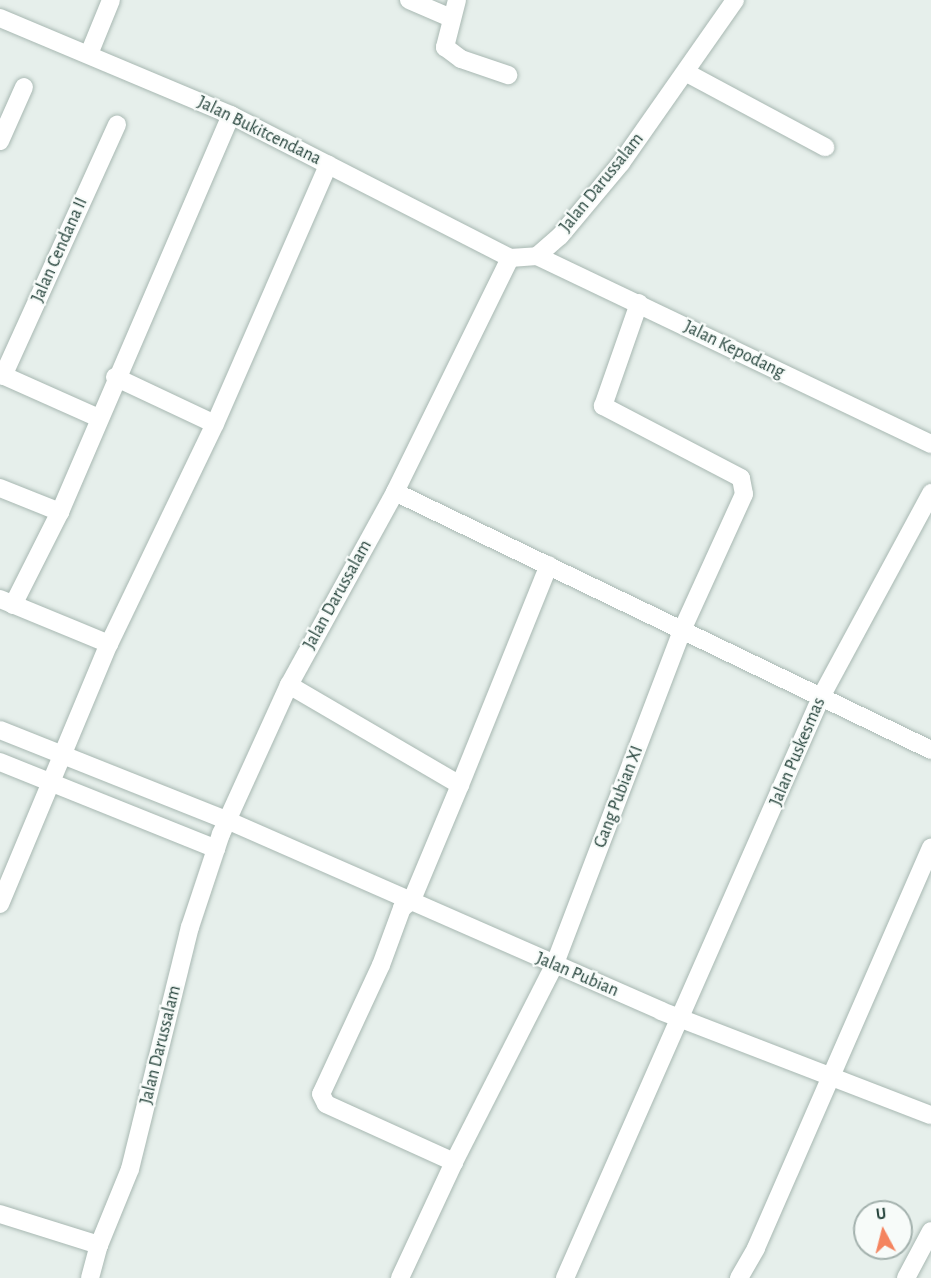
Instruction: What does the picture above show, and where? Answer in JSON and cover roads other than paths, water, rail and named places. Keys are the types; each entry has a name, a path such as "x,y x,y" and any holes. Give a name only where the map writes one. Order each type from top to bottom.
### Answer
{"street":[{"path":"89,54 111,0"},
{"path":"409,0 451,18"},
{"path":"458,0 451,18 445,47 461,59 508,75"},
{"name":"Jalan Darussalam","path":"537,256 560,236 621,163 687,73 735,0"},
{"name":"Jalan Bukitcendana","path":"0,18 231,115 510,258"},
{"path":"687,73 825,147"},
{"path":"0,141 24,87"},
{"path":"109,644 6,602 60,512 115,377 231,115"},
{"name":"Jalan Cendana II","path":"2,375 117,124"},
{"path":"1,898 109,644 215,424 328,165"},
{"path":"510,258 537,256"},
{"name":"Jalan Kepodang","path":"537,256 931,444"},
{"name":"Jalan Darussalam","path":"90,1278 99,1245 130,1169 190,927 216,849 289,685 395,492 510,258"},
{"name":"Gang Pubian XI","path":"400,1278 454,1162 554,966 683,628 744,491 741,478 603,406 639,303"},
{"path":"2,375 99,418"},
{"path":"115,377 215,424"},
{"path":"0,488 60,512"},
{"path":"395,492 683,628 931,750"},
{"name":"Jalan Puskesmas","path":"565,1278 822,695 931,493"},
{"path":"454,1162 321,1100 322,1089 381,965 402,908 412,900 549,565"},
{"path":"289,685 460,785"},
{"name":"Jalan Pubian","path":"0,730 229,821 412,900 554,966 681,1019 931,1115"},
{"path":"0,762 216,849"},
{"path":"739,1278 756,1248 931,848"},
{"path":"0,1214 99,1245"},
{"path":"906,1278 931,1231"}]}
